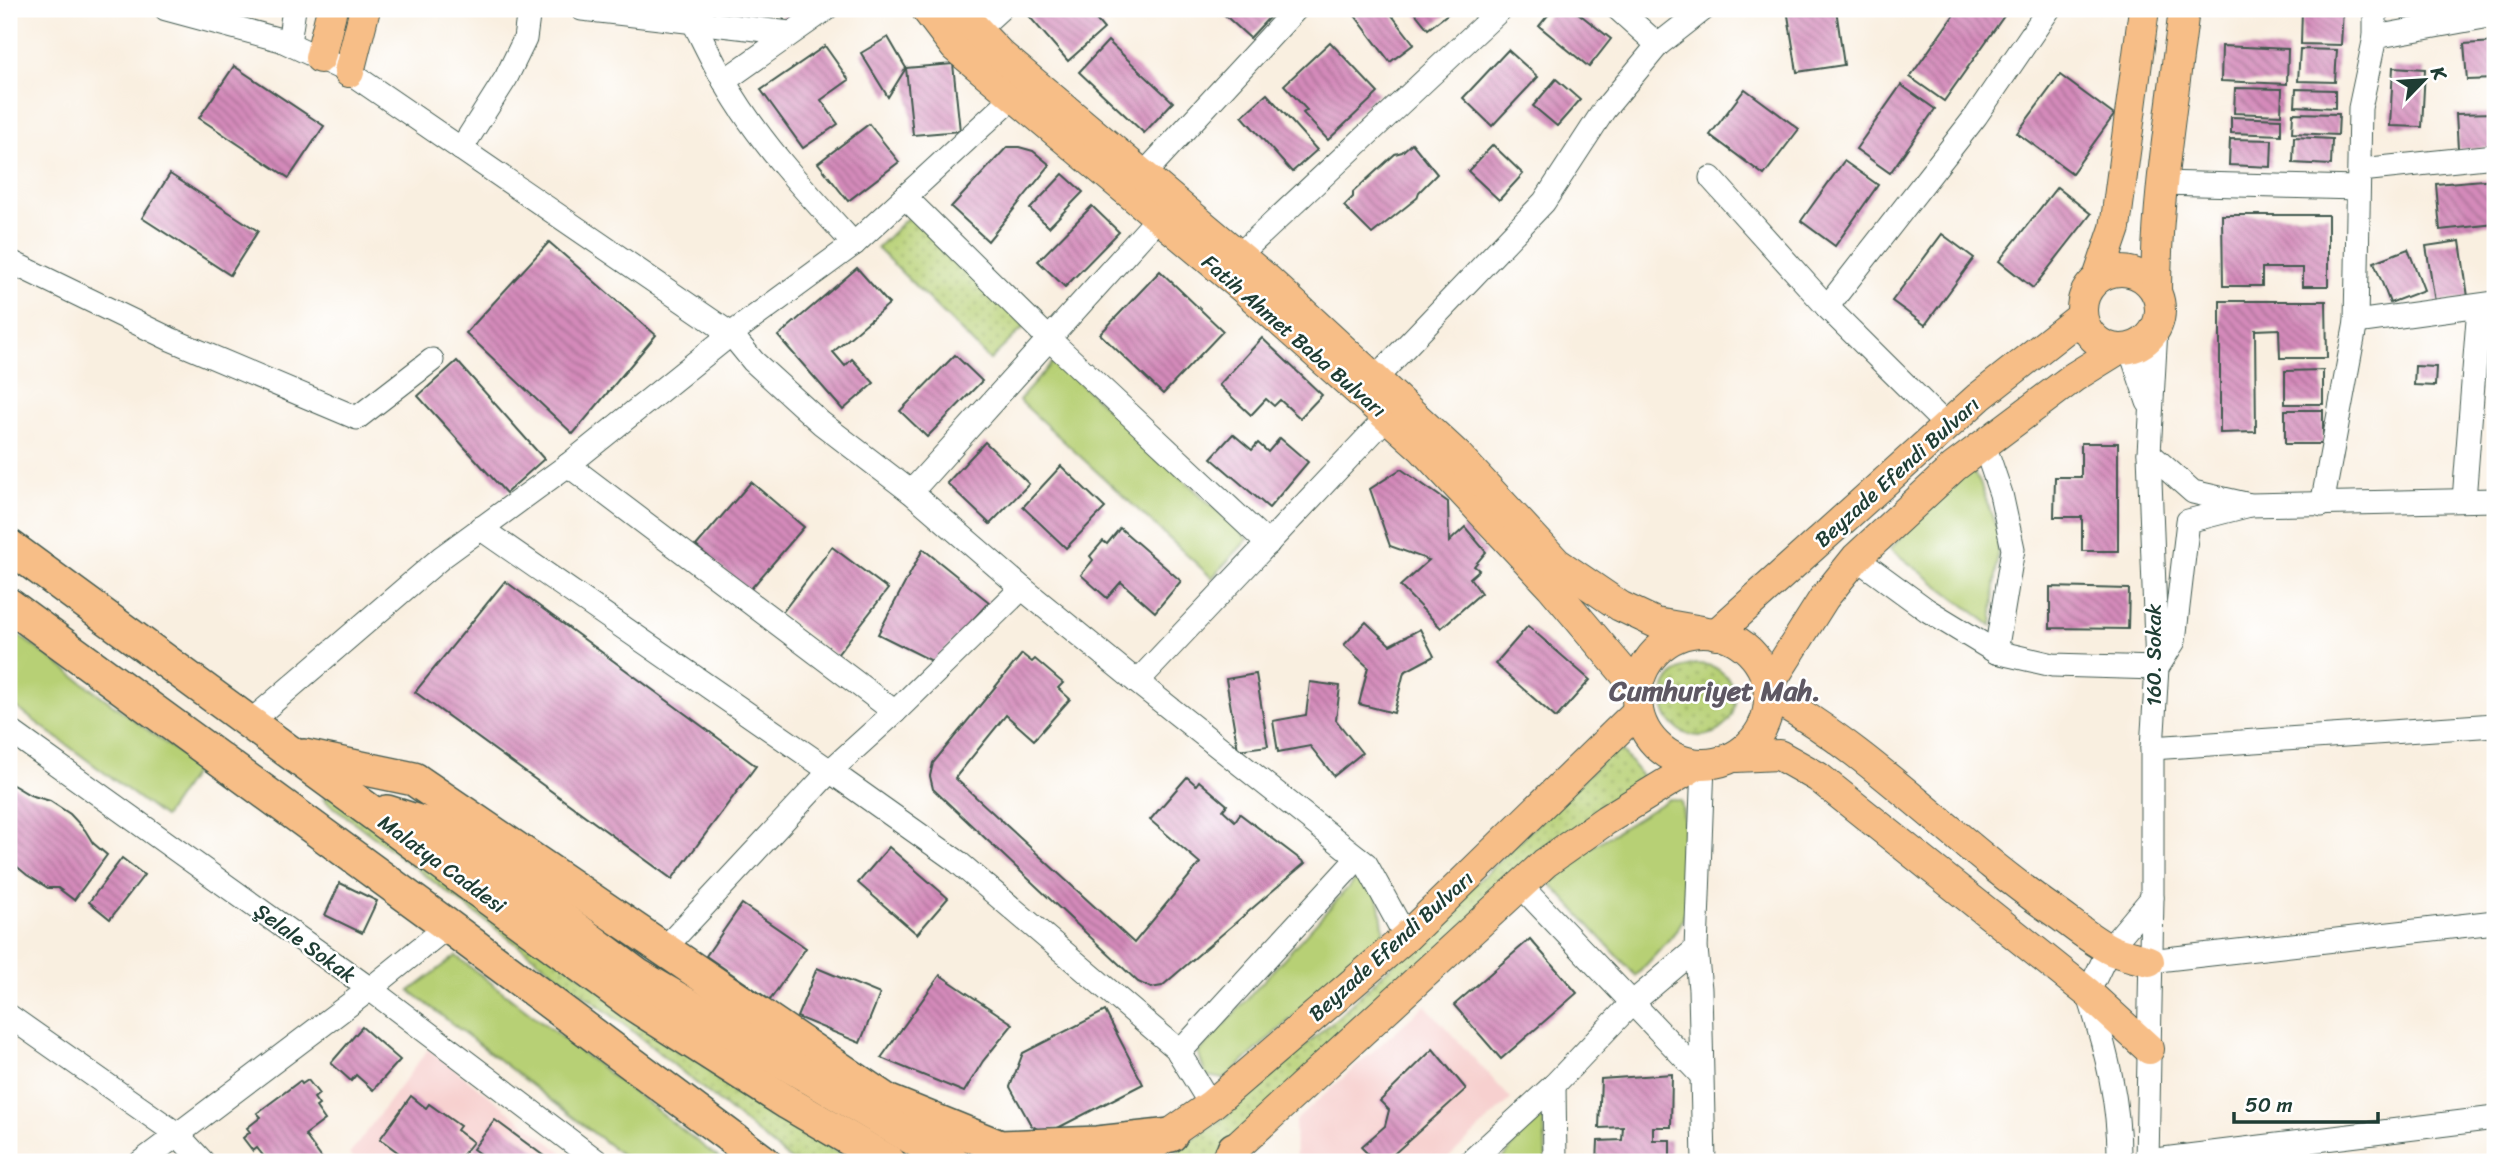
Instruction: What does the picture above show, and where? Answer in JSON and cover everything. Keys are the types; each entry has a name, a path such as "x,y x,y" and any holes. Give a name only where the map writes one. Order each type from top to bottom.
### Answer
{"highway":[{"name":"Malatya Caddesi","path":"9,546 630,1002 788,1103 889,1162"},
{"path":"9,605 219,757 764,1162"},
{"path":"294,754 414,779 887,1101 1000,1147 1097,1143 1171,1135"},
{"path":"219,757 292,783 444,830 637,975 953,1162"}],"main road":[{"path":"320,58 332,9"},
{"path":"349,72 365,9"},
{"name":"Fatih Ahmet Baba Bulvarı","path":"926,9 956,47 1244,289 1422,448 1551,586 1637,700"},
{"path":"2144,9 2115,228 2098,278 2085,295 2082,316 2086,328 2095,339 2106,346 2124,349 2140,345 2156,329 2161,311 2156,292 2161,183 2184,9"},
{"name":"Fatih Ahmet Baba Bulvarı","path":"967,19 1001,55 1238,256 1376,379 1458,456 1557,563 1620,607 1656,623 1709,632"},
{"path":"2098,278 2110,272 2137,274 2148,281 2156,292"},
{"name":"Beyzade Efendi Bulvarı","path":"1709,632 1979,397 2082,316"},
{"name":"Beyzade Efendi Bulvarı","path":"1769,690 1824,598 1856,558 1954,467 2074,377 2124,349"},
{"path":"1736,757 1753,744 1764,726 1770,706 1769,690 1760,663 1745,646 1724,635 1709,632 1679,636 1659,648 1644,666 1637,700 1645,731 1658,747 1675,759 1700,765 1716,764 1736,757 1779,755 1818,776 2088,993 2148,1049"},
{"path":"1769,690 1906,792 2007,879 2109,949 2149,961"},
{"name":"Beyzade Efendi Bulvarı","path":"1130,1162 1211,1105 1406,937 1637,700"},
{"name":"Beyzade Efendi Bulvarı","path":"1230,1158 1545,863 1605,820 1700,765"}],"street":[{"path":"166,9 289,43 349,72 730,334 753,361 821,422 911,492 1137,682 1366,864 1406,937"},
{"path":"289,43 294,9"},
{"path":"461,149 506,78 525,40 529,9"},
{"path":"582,9 790,33"},
{"path":"724,81 826,9"},
{"path":"967,19 1000,9"},
{"path":"1142,176 1296,9"},
{"path":"1238,256 1502,9"},
{"path":"1618,9 1658,44"},
{"path":"1376,379 1544,202 1604,110 1658,44 1704,9"},
{"path":"1827,307 1976,116 2049,9"},
{"path":"2322,505 2356,322 2360,108 2375,37 2375,9"},
{"path":"2375,37 2495,15"},
{"path":"695,23 724,81 747,117 807,194 854,244"},
{"path":"250,722 442,557 568,465 730,334 854,244 1013,97"},
{"path":"2161,183 2359,179 2495,156"},
{"path":"1711,178 1827,307 1947,426"},
{"path":"905,197 1048,338 1269,544"},
{"path":"911,492 1158,218"},
{"path":"9,261 170,339 357,418 432,360"},
{"path":"2356,322 2487,304 2464,500"},
{"name":"160. Sokak","path":"2147,1162 2152,898 2151,748 2157,668 2150,453 2156,329"},
{"name":"160. Sokak","path":"2124,349 2152,414"},
{"path":"1137,682 1386,418"},
{"path":"1984,444 2001,494 2013,549 1996,652"},
{"path":"2150,453 2193,492 2250,505 2495,500"},
{"path":"568,465 895,712"},
{"path":"1856,558 1927,610 1996,652 2053,665 2157,668 2174,641 2188,521 2250,505"},
{"path":"480,528 958,862 1169,1042 1211,1105"},
{"path":"663,950 830,771 895,712 1022,587"},
{"path":"2151,748 2495,725"},
{"name":"Şelale Sokak","path":"9,730 370,989 598,1162"},
{"path":"1700,765 1696,949 1700,989 1704,1162"},
{"path":"1179,1054 1358,858"},
{"path":"1521,886 1701,1075"},
{"path":"2119,1162 2120,1142 2112,1078 2088,993 2109,949 2152,898"},
{"path":"2149,961 2495,922"},
{"path":"141,1162 370,989 447,926"},
{"path":"1470,1162 1554,1085 1632,1003 1696,949"},
{"path":"9,1016 177,1134 203,1162"},
{"path":"1554,1085 1555,1162"},
{"path":"2147,1162 2495,1118"}],"shaded area":[{"path":"1425,1005 1511,1099 1444,1162 1296,1162 1295,1121"},
{"path":"428,1049 575,1162 361,1162 349,1155"}],"green space":[{"path":"911,214 1025,326 990,360 877,248"},
{"path":"1055,360 1248,539 1212,578 1019,400"},
{"path":"1970,466 1980,483 1999,535 1992,626 1890,549"},
{"path":"9,628 198,767 164,817 9,702"},
{"path":"1699,664 1719,670 1729,680 1735,700 1729,720 1719,730 1699,736 1679,730 1669,720 1663,700 1669,680 1679,670"},
{"path":"1618,746 1645,780 1213,1162 1162,1162 1231,1112 1340,1015"},
{"path":"333,795 657,1031 853,1162 793,1162 631,1030 323,799"},
{"path":"1669,799 1681,801 1683,813 1687,862 1685,910 1674,934 1636,976 1550,883 1574,858"},
{"path":"1363,871 1380,904 1384,935 1224,1079 1206,1076 1198,1053"},
{"path":"456,956 724,1162 631,1162 410,991"},
{"path":"1544,1116 1546,1162 1501,1162 1519,1137"}],"building":[{"path":"719,9 759,9 763,21 720,13"},
{"path":"780,9 806,9 786,25"},
{"path":"1036,9 1087,9 1104,29 1068,61 1028,15"},
{"path":"1218,9 1277,9 1250,38"},
{"path":"1350,9 1387,9 1414,44 1390,62"},
{"path":"1412,9 1454,9 1428,29"},
{"path":"1553,9 1573,9 1611,39 1589,67 1539,26"},
{"path":"1787,9 1836,9 1844,65 1797,72"},
{"path":"1958,9 1994,9 2004,16 1944,101 1910,77"},
{"path":"2302,9 2343,9 2341,45 2301,44"},
{"path":"2403,9 2442,9 2442,16 2403,19"},
{"path":"888,37 906,68 888,97 861,53"},
{"path":"1108,41 1173,102 1144,133 1079,72"},
{"path":"1330,42 1378,93 1328,140 1303,113 1307,110 1284,85"},
{"path":"2495,42 2495,79 2467,80 2464,44"},
{"path":"825,46 849,80 821,100 838,124 803,148 761,90"},
{"path":"2222,46 2288,49 2287,84 2221,81"},
{"path":"2300,49 2337,50 2335,82 2298,81"},
{"path":"1508,50 1538,77 1492,126 1463,98"},
{"path":"953,64 960,131 913,135 906,68"},
{"path":"234,66 324,126 289,178 199,118"},
{"path":"2393,67 2425,69 2422,127 2390,126"},
{"path":"2060,75 2114,115 2072,173 2017,133"},
{"path":"1556,79 1580,100 1557,126 1533,106"},
{"path":"1901,85 1935,109 1890,173 1856,149"},
{"path":"2235,88 2282,89 2281,115 2234,113"},
{"path":"1745,89 1799,129 1764,175 1710,135"},
{"path":"2296,89 2335,90 2335,108 2295,106"},
{"path":"1267,94 1317,150 1292,172 1242,116"},
{"path":"2293,113 2339,114 2338,135 2292,133"},
{"path":"2495,113 2495,148 2458,149 2456,114"},
{"path":"2231,117 2281,119 2281,135 2231,133"},
{"path":"869,124 899,162 848,201 818,163"},
{"path":"2294,137 2332,139 2331,165 2293,163"},
{"path":"2230,139 2272,140 2271,167 2229,165"},
{"path":"1412,143 1437,174 1419,192 1417,198 1372,234 1344,206 1353,197 1353,192 1395,154 1402,152"},
{"path":"1493,145 1523,174 1499,200 1468,171"},
{"path":"1007,147 1033,151 1050,165 988,241 951,207"},
{"path":"1844,161 1878,185 1835,246 1801,221"},
{"path":"170,174 258,231 230,275 142,218"},
{"path":"1063,174 1083,192 1049,227 1030,209"},
{"path":"2495,179 2495,224 2440,230 2436,184"},
{"path":"2057,187 2091,214 2033,288 1999,261"},
{"path":"1092,206 1119,232 1065,287 1038,261"},
{"path":"2222,215 2328,215 2328,286 2303,286 2303,268 2262,268 2262,286 2223,286"},
{"path":"1942,234 1974,258 1925,325 1892,301"},
{"path":"2460,241 2468,297 2435,302 2426,246"},
{"path":"549,242 656,335 573,434 466,333"},
{"path":"2408,249 2424,290 2390,303 2374,262"},
{"path":"857,268 889,304 833,352 845,366 852,359 874,383 843,410 778,336"},
{"path":"1160,271 1223,331 1163,394 1100,334"},
{"path":"2220,301 2326,301 2327,358 2280,358 2279,329 2255,330 2256,432 2220,433"},
{"path":"1262,338 1322,395 1300,418 1280,400 1274,406 1266,399 1251,415 1219,385"},
{"path":"955,355 982,381 927,437 900,411"},
{"path":"457,361 544,459 506,493 418,396"},
{"path":"2415,366 2436,367 2435,386 2414,385"},
{"path":"2323,370 2323,404 2285,404 2285,371"},
{"path":"2285,410 2323,410 2323,444 2285,444"},
{"path":"1233,434 1252,450 1258,443 1268,452 1280,438 1308,462 1269,508 1211,458"},
{"path":"985,442 1029,484 990,524 947,483"},
{"path":"2081,443 2118,443 2118,551 2082,551 2082,517 2054,517 2055,477 2081,477"},
{"path":"1061,466 1105,508 1066,548 1023,507"},
{"path":"1401,469 1448,502 1449,542 1465,527 1486,552 1474,566 1479,570 1470,578 1481,593 1441,628 1400,586 1429,560 1390,546 1370,489"},
{"path":"751,482 804,527 749,591 696,546"},
{"path":"1120,528 1181,581 1155,612 1121,582 1107,598 1081,575 1093,560 1090,556 1103,541 1107,544"},
{"path":"832,547 888,589 837,655 782,613"},
{"path":"923,549 989,602 934,662 878,634"},
{"path":"505,581 756,766 672,879 415,692"},
{"path":"2050,587 2129,589 2128,629 2050,628"},
{"path":"1366,622 1390,645 1420,629 1434,656 1404,672 1394,713 1359,704 1368,667 1344,645"},
{"path":"1528,626 1590,680 1556,718 1495,664"},
{"path":"1022,654 1032,662 1035,659 1063,683 1058,688 1070,699 1034,740 1006,715 955,778 1134,943 1200,863 1150,820 1187,777 1196,785 1199,781 1227,805 1223,810 1235,821 1240,814 1305,863 1162,986 1151,988 1138,982 933,789 930,776 933,763"},
{"path":"1256,674 1268,746 1238,750 1226,679"},
{"path":"1310,682 1340,686 1336,720 1362,753 1334,776 1310,746 1278,752 1273,721 1306,715"},
{"path":"13,785 30,795 50,801 70,814 93,843 107,855 74,900 58,888 48,888 9,860 9,789"},
{"path":"889,847 948,898 917,934 858,883"},
{"path":"122,858 144,875 110,919 89,902"},
{"path":"340,883 377,901 362,933 325,915"},
{"path":"742,904 806,948 770,1000 706,956"},
{"path":"1530,939 1577,993 1501,1059 1454,1005"},
{"path":"817,968 880,994 860,1043 797,1017"},
{"path":"940,975 1013,1024 983,1061 964,1092 881,1058"},
{"path":"1105,1011 1143,1084 1046,1134 1031,1125 1010,1087 1023,1053"},
{"path":"362,1027 400,1060 373,1090 356,1075 351,1081 331,1063"},
{"path":"1433,1049 1466,1089 1385,1162 1376,1162 1361,1147 1385,1126 1389,1110 1380,1101"},
{"path":"1672,1074 1671,1127 1653,1127 1653,1140 1670,1140 1670,1162 1597,1162 1598,1141 1622,1140 1623,1127 1599,1128 1601,1079"},
{"path":"308,1080 319,1094 314,1098 319,1105 316,1107 325,1120 305,1135 323,1160 259,1162 265,1158 257,1148 253,1151 243,1138 250,1132 247,1128 261,1117 257,1113 300,1081 302,1084"},
{"path":"411,1096 426,1108 429,1104 460,1126 457,1130 473,1142 457,1162 405,1162 407,1159 380,1139"},
{"path":"495,1120 552,1162 491,1162 473,1149"},
{"path":"2404,1155 2405,1162 2372,1162 2372,1161"}],"district":[{"name":"Cumhuriyet Mah.","path":"1715,690"}]}
